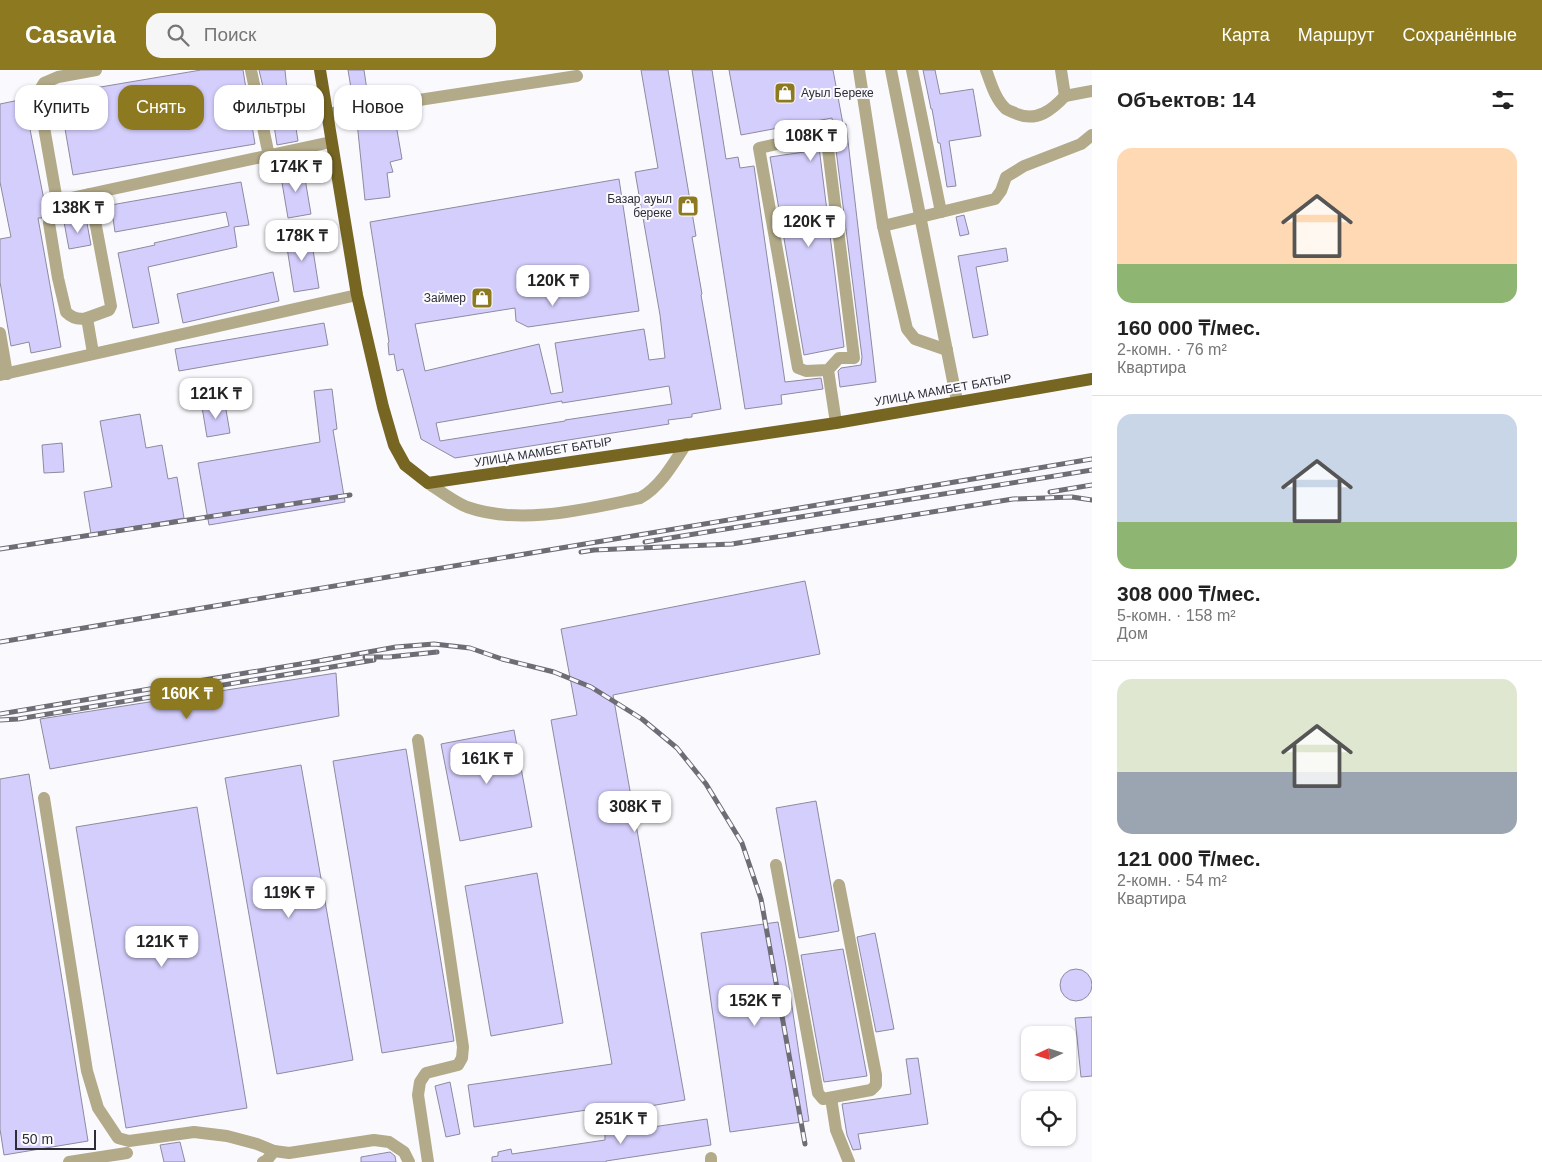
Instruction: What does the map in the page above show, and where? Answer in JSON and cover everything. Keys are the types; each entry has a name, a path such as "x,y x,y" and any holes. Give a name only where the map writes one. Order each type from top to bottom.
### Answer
{"main road":[{"path":"320,70 357,295 382,408 394,445 406,465 428,483"},
{"name":"УЛИЦА МАМБЕТ БАТЫР","path":"428,483 836,423 1092,379"}],"street":[{"path":"90,194 111,306 109,310 87,318 76,319 66,312 58,278 49,223 52,209 57,201 38,93 44,83 58,77 96,70"},
{"path":"251,70 268,156"},
{"path":"859,70 883,226 908,329 915,339 947,350"},
{"path":"891,70 957,402"},
{"path":"912,70 941,212"},
{"path":"986,70 995,93 1006,109 1022,116 1036,117 1052,110 1065,96 1092,91"},
{"path":"1061,70 1065,96"},
{"path":"327,114 577,76"},
{"path":"826,133 854,358 839,358 828,370 806,371 798,368 759,148 826,133"},
{"path":"883,226 995,198 1001,191 1006,177 1024,166 1081,144 1092,135"},
{"path":"57,201 331,142"},
{"path":"0,333 4,375 93,353 357,295"},
{"path":"87,318 93,353"},
{"path":"828,370 836,423"},
{"path":"428,483 466,507 514,517 545,515 640,498 652,489 674,463 686,444"},
{"path":"418,740 463,1047 462,1058 458,1065 426,1073 420,1082 418,1095 428,1162"},
{"path":"44,798 87,1071 98,1108 129,1152"},
{"path":"776,865 818,1094 823,1099 871,1090 876,1085 876,1075 839,886"},
{"path":"831,1098 836,1130 849,1162"},
{"path":"69,1162 129,1152 194,1132 227,1136 274,1151 289,1153 374,1140 389,1142 404,1152 409,1162"},
{"path":"263,1162 274,1151"}],"building":[{"path":"201,70 243,70 245,85 214,85 214,130 253,130 255,144 73,175 65,130 108,130 108,86"},
{"path":"259,70 285,70 286,85 263,85"},
{"path":"348,70 364,70 366,85 350,85"},
{"path":"641,70 668,70 696,236 692,237 701,295 721,409 692,414 692,417 668,420 669,424 455,458 421,439 403,369 397,371 394,354 389,355 389,342 370,222 619,179 639,311 528,327 516,321 515,308 415,324 425,371 539,344 551,394 563,392 555,343 644,329 649,360 665,358 660,315 635,172 658,168","holes":["669,386 672,404 440,441 436,423 562,401 562,403"]},
{"path":"692,70 712,70 726,159 738,157 740,168 754,166 785,382 821,378 823,389 781,395 782,404 745,409"},
{"name":"Ауыл Береке","path":"729,70 833,70 843,124 846,124 876,382 840,387 838,371 841,368 861,365 862,357 832,118 741,135"},
{"path":"923,70 935,70 940,94 973,89 981,136 949,141 956,186 947,187 940,143 938,143"},
{"path":"15,101 15,130 30,130 45,205 42,218 38,218 61,347 31,353 29,342 11,346 0,282 0,239 11,237 0,182 0,104"},
{"path":"275,130 296,130 298,141 277,145"},
{"path":"358,130 397,130 402,159 390,162 393,172 387,173 390,197 365,200"},
{"path":"819,147 844,347 804,355 770,157 804,152 803,150"},
{"path":"303,167 311,214 288,218 280,171"},
{"path":"241,182 249,225 234,227 237,247 148,267 159,323 133,328 118,253 229,226 226,212 115,232 111,205"},
{"path":"964,215 969,234 960,236 956,217"},
{"path":"86,218 91,245 69,249 64,222"},
{"path":"310,231 319,288 294,292 285,235"},
{"path":"1006,248 1008,261 976,267 988,335 973,338 958,256"},
{"path":"273,272 279,301 183,323 177,294"},
{"path":"324,323 328,345 179,371 175,349"},
{"path":"332,389 337,429 333,430 345,502 209,525 198,463 320,442 314,391"},
{"path":"225,404 230,433 207,437 202,407"},
{"path":"140,414 146,448 162,445 168,479 177,477 184,518 91,534 84,492 112,487 100,421"},
{"path":"62,443 64,472 44,473 42,445"},
{"path":"805,581 820,654 613,695 685,1100 621,1111 620,1105 474,1127 468,1085 612,1064 551,720 577,715 561,629"},
{"path":"336,673 339,716 50,769 40,719"},
{"path":"514,730 532,827 460,841 441,744"},
{"path":"406,749 454,1041 382,1053 333,761"},
{"path":"301,765 353,1060 277,1074 225,778"},
{"path":"29,774 88,1141 4,1155 0,1129 0,779"},
{"path":"816,801 839,931 799,938 776,808"},
{"path":"197,807 247,1108 126,1128 76,827"},
{"path":"537,873 563,1023 491,1036 465,886"},
{"path":"778,922 809,1121 730,1132 701,933"},
{"path":"875,933 894,1029 876,1032 857,937"},
{"path":"843,949 867,1076 824,1082 801,955"},
{"path":"1076,969 1082,970 1087,974 1091,979 1091,991 1087,996 1082,1000 1076,1001 1070,1000 1065,996 1061,991 1060,985 1061,979 1065,974 1070,970"},
{"path":"1092,1017 1092,1076 1081,1077 1075,1018"},
{"path":"918,1058 928,1124 858,1134 861,1149 853,1150 847,1135 842,1104 911,1094 906,1059"},
{"path":"450,1082 460,1134 446,1137 435,1086"},
{"path":"707,1119 711,1145 606,1162 492,1162 492,1157 498,1156 498,1152 511,1149 512,1154 605,1140 605,1134"},
{"path":"180,1142 185,1162 164,1162 160,1145"},
{"path":"390,1152 395,1156 396,1162 361,1162 361,1157"}],"railway":[{"path":"0,642 1092,459"},
{"path":"645,542 1092,470"},
{"path":"1050,492 1092,485"},
{"path":"0,549 350,495"},
{"path":"581,552 732,544 1013,499 1072,497 1092,500"},
{"path":"324,660 396,647 434,644 470,648 502,659 554,672 591,687 642,719 677,748 706,784 742,843 761,899 805,1144"},
{"path":"365,657 389,657 437,652"},
{"path":"0,714 330,659"},
{"path":"0,720 18,719 374,660"}],"place":[{"name":"Ауыл Береке","path":"785,93"},
{"name":"Базар ауыл береке","path":"688,206"},
{"name":"Займер","path":"482,298"}]}
